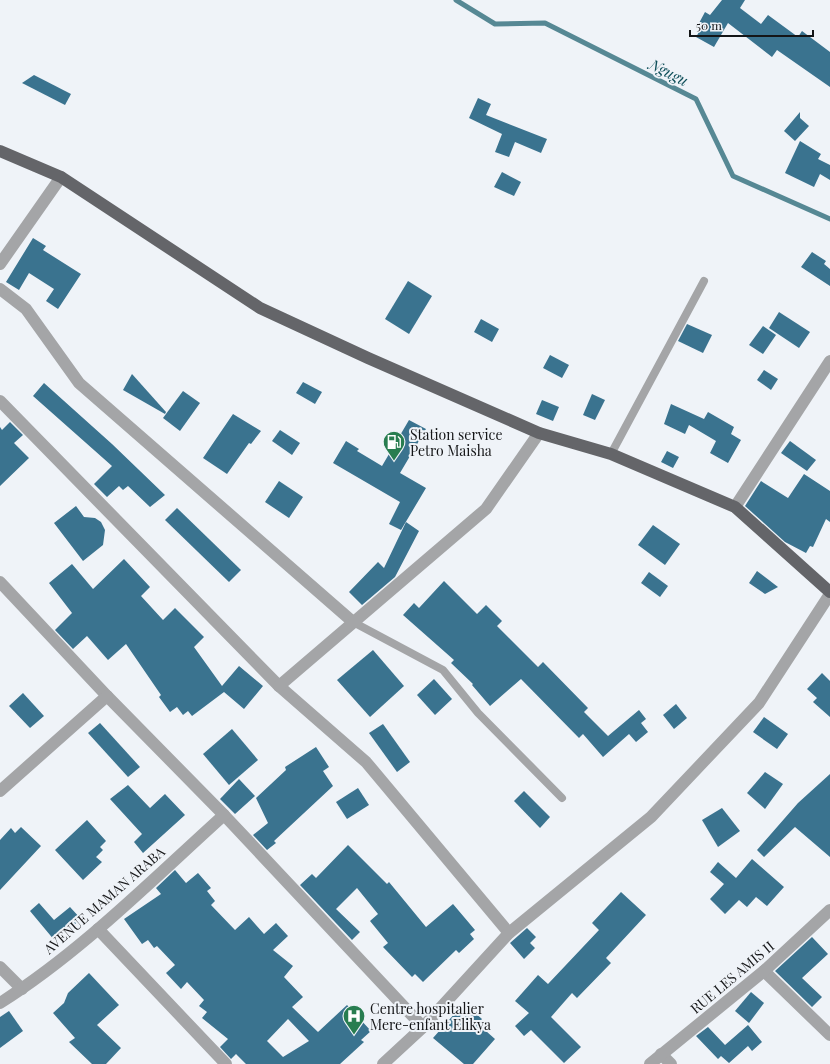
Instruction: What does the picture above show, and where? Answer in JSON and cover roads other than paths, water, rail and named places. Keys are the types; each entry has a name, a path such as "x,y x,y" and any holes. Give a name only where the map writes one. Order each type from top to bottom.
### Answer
{"main road":[{"path":"0,151 61,177 260,308 539,434 611,454 735,507 830,593"}],"street":[{"path":"1,260 61,177"},
{"path":"0,289 26,310 79,384 353,622"},
{"path":"735,507 830,361"},
{"path":"0,401 279,686 366,762 509,933"},
{"path":"279,686 486,509 539,434"},
{"path":"0,582 107,696 224,815 423,1027"},
{"path":"383,1064 423,1027 509,933 651,817 748,715 759,703 830,593"},
{"path":"0,791 107,696"},
{"name":"AVENUE MAMAN ARABA","path":"0,1003 22,989 98,929 224,815"},
{"name":"RUE LES AMIS II","path":"650,1064 764,971 830,910"},
{"path":"98,929 226,1064"},
{"path":"0,967 22,989"},
{"path":"764,971 830,1035"},
{"path":"661,1054 671,1064"}],"lane":[{"path":"611,454 704,281"},
{"path":"353,622 443,670 478,713 562,798"}],"waterway":[{"name":"Ngugu","path":"456,0 495,24 545,23 696,99 733,176 830,219"}],"place":[{"name":"Station service Petro Maisha","path":"394,462"},
{"name":"Centre hospitalier Mere-enfant Elikya","path":"354,1036"}]}
